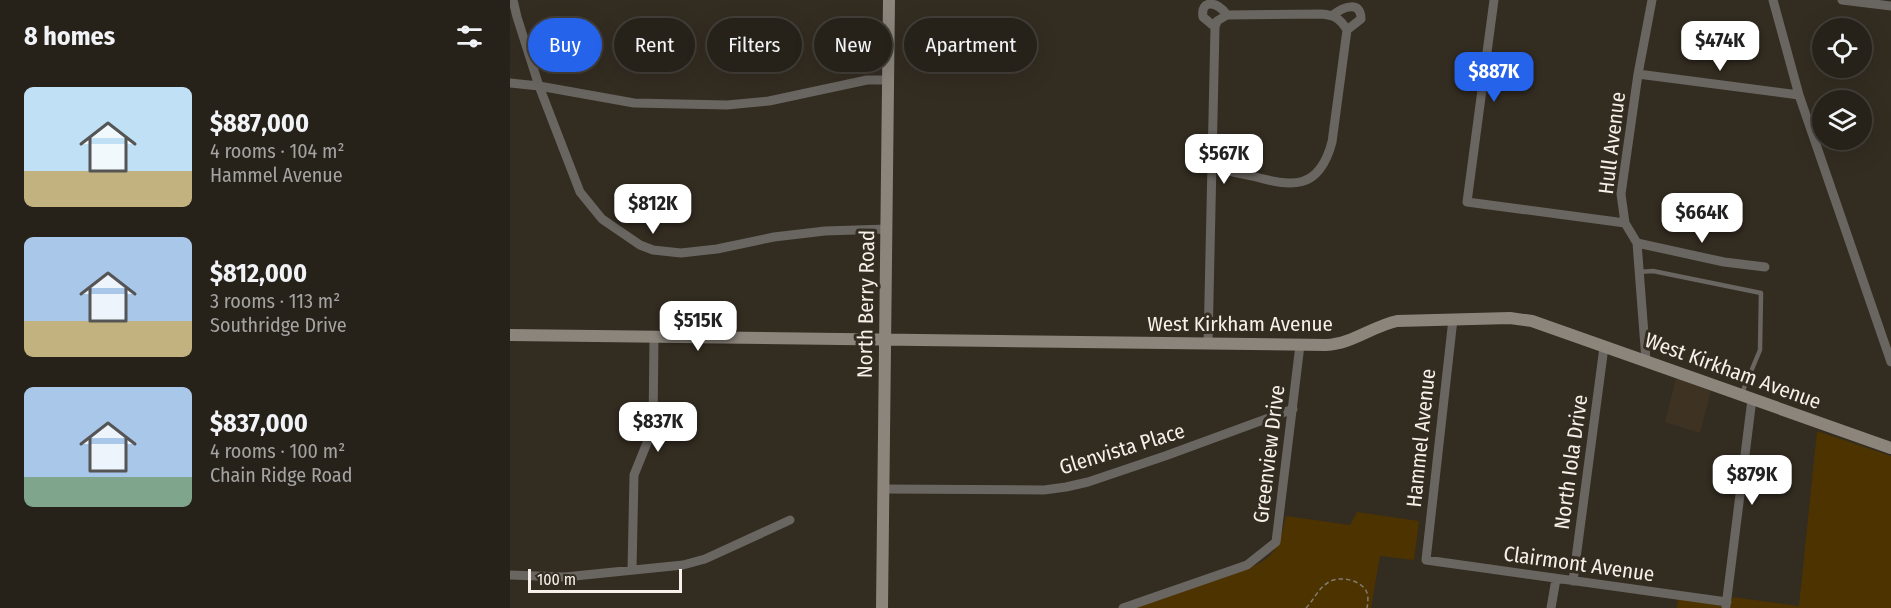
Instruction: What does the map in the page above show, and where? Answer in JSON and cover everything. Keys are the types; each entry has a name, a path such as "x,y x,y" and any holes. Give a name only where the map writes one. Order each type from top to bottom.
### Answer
{"street":[{"path":"513,0 539,86 580,192 602,219 640,245 653,250 681,253 825,231 887,229"},
{"name":"North Berry Road","path":"882,608 889,0"},
{"path":"1216,24 1203,17 1202,8 1205,3 1210,0 1216,2 1227,15"},
{"path":"1494,0 1467,202 1625,223"},
{"name":"Hull Avenue","path":"1646,360 1637,243 1625,223 1621,194 1638,74 1652,0"},
{"path":"1773,0 1799,95 1891,362"},
{"path":"1842,0 1891,6"},
{"path":"1333,15 1347,4 1357,7 1361,12 1361,18 1347,30"},
{"path":"1208,344 1211,166 1216,24 1227,15 1333,15 1342,22 1347,30 1332,142 1328,156 1319,170 1308,179 1295,184 1282,184 1211,166"},
{"path":"1638,74 1799,95"},
{"path":"510,83 634,103 727,105 768,101 867,80 888,80"},
{"path":"1637,243 1724,262 1765,267"},
{"name":"West Kirkham Avenue","path":"510,335 1337,345 1379,326 1397,321 1521,318 1646,360 1891,448"},
{"name":"Hammel Avenue","path":"1426,560 1453,319"},
{"path":"632,570 634,475 653,428 654,336"},
{"name":"Greenview Drive","path":"1123,608 1247,565 1276,542 1300,345"},
{"name":"North Iola Drive","path":"1573,581 1604,347"},
{"path":"1726,605 1746,397"},
{"name":"Glenvista Place","path":"883,489 1044,490 1066,487 1165,456 1293,409"},
{"path":"510,575 565,577 682,565 699,561 790,520"},
{"name":"Clairmont Avenue","path":"1426,560 1726,605"},
{"path":"1551,608 1556,579"}],"lane":[{"path":"1638,272 1653,272 1761,293 1760,350 1746,397"}],"path":[{"path":"1306,608 1324,585 1331,580 1344,579 1359,584 1365,589 1368,597 1367,608"}],"shaded area":[{"path":"1676,378 1711,391 1700,433 1665,422"},
{"path":"1817,431 1891,456 1891,608 1677,608 1678,599 1730,607 1732,597 1799,606"},
{"path":"1357,512 1419,521 1414,560 1380,556 1371,608 1135,608 1256,565 1270,555 1278,545 1286,516 1350,525"}]}
